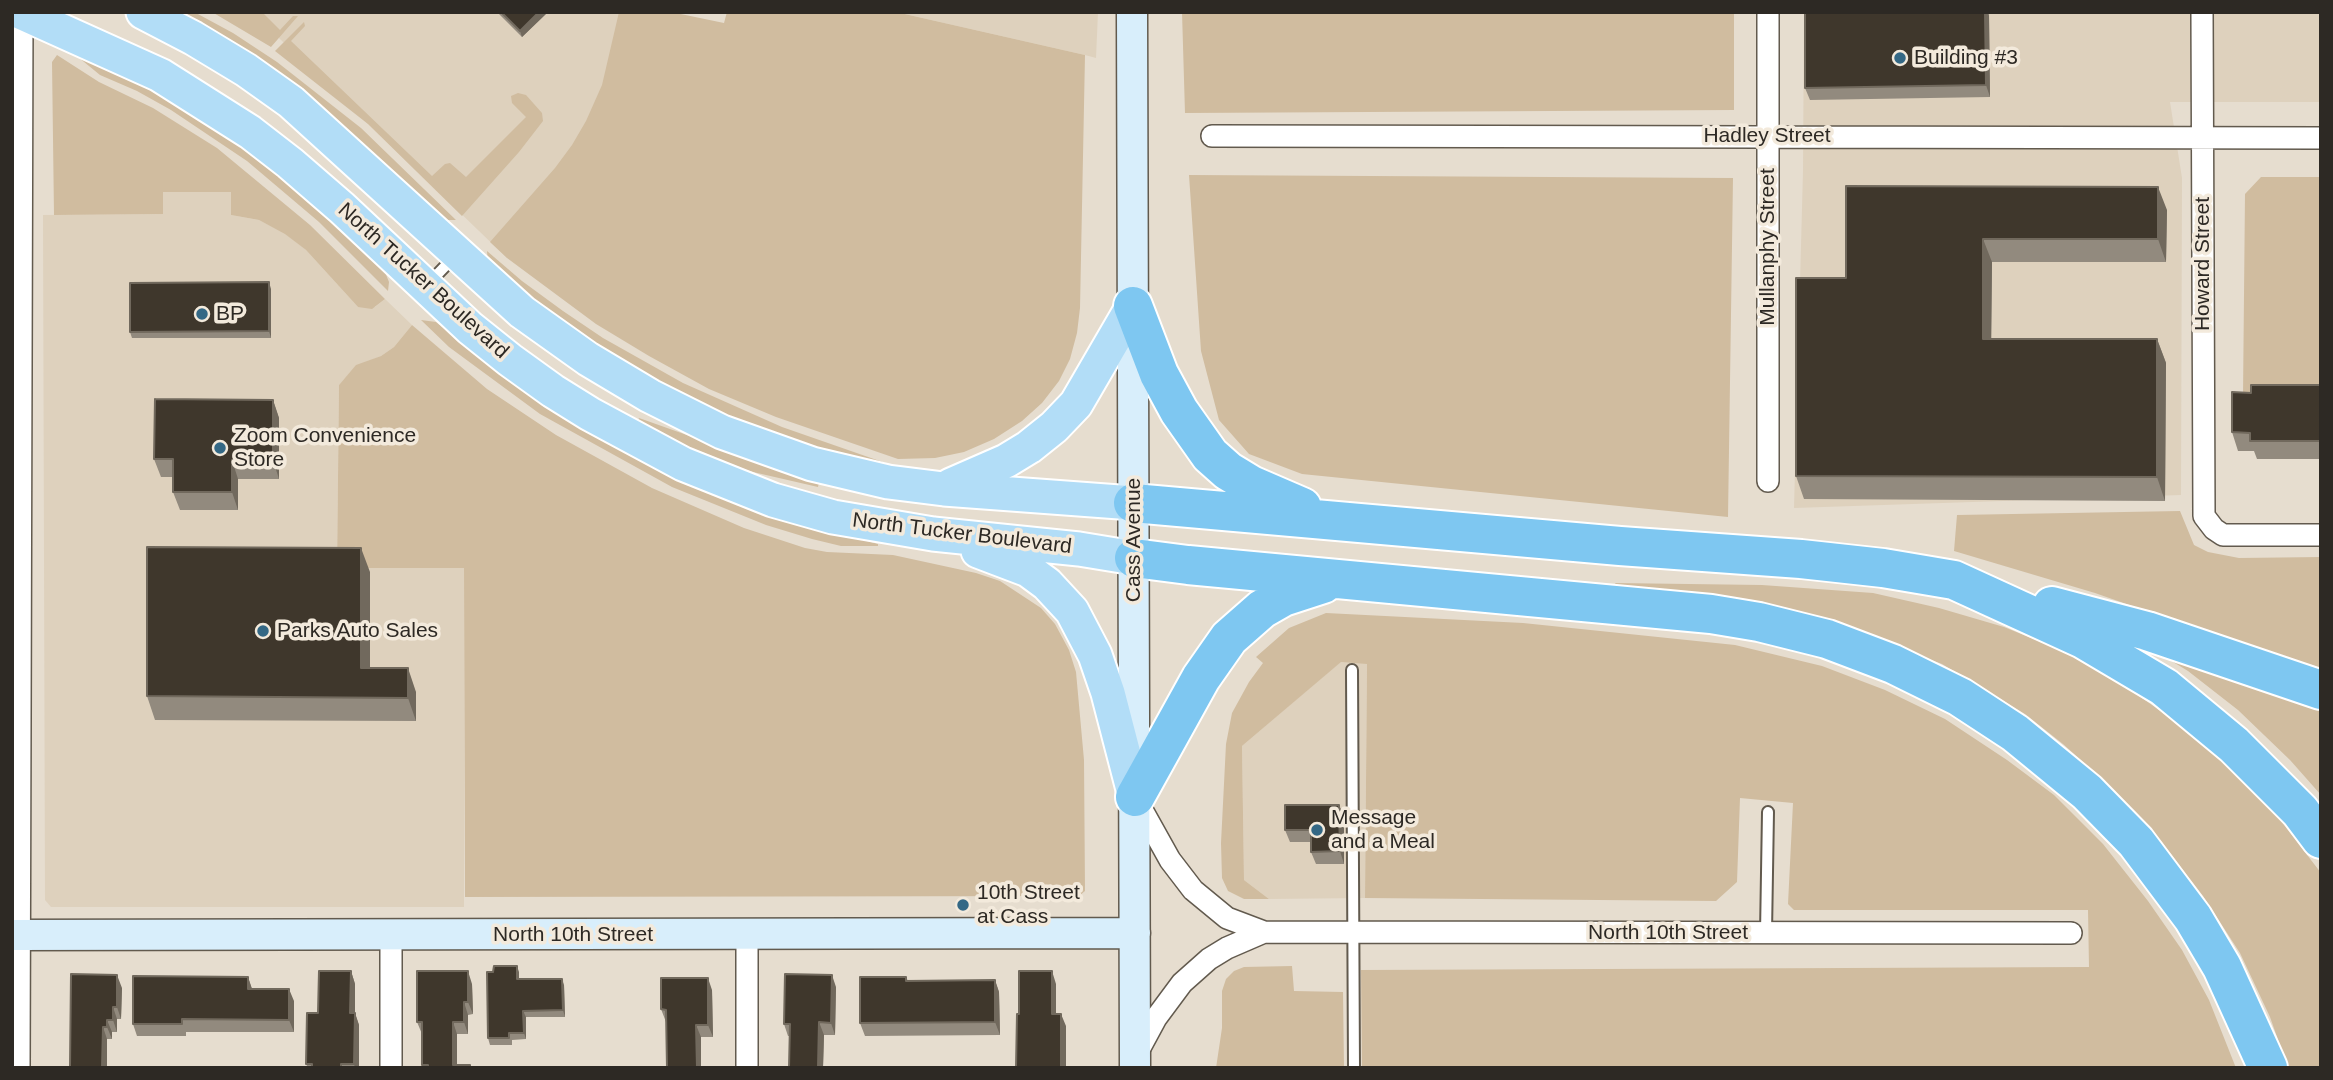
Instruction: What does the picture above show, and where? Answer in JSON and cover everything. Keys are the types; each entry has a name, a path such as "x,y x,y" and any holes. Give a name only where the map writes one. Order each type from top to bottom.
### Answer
{"highway":[{"path":"1133,306 1159,374 1179,411 1210,455 1228,471 1251,485 1343,522"},
{"path":"1133,503 1883,568 1954,580 2147,631 2321,690"},
{"path":"1134,558 1736,618 1827,639 1893,664 1936,684 1997,720 2052,761 2136,842 2193,918 2222,967 2267,1068"},
{"path":"1135,797 1200,678 1229,638 1262,609 1283,597 1301,589 1342,580"},
{"path":"1954,580 2083,639 2164,687 2234,745 2300,811 2321,839"}],"main road":[{"name":"North Tucker Boulevard","path":"22,12 160,75 250,132 342,208 470,328 553,391 634,439 684,464 773,500 884,527 1079,549 1134,558"},
{"name":"North Tucker Boulevard","path":"143,12 225,57 291,102 522,313 588,359 650,396 722,432 775,452 861,477 944,489 1133,503"},
{"path":"944,489 1006,461 1055,427 1076,404 1133,306"},
{"path":"933,534 1028,570 1061,597 1072,611 1095,656 1108,693 1135,797"}],"street":[{"path":"19,1068 16,935 22,12"},
{"name":"Cass Avenue","path":"1132,12 1135,1062"},
{"name":"Mullanphy Street","path":"1768,12 1768,481"},
{"name":"Howard Street","path":"2202,12 2204,516 2214,529 2223,535 2321,535"},
{"name":"Hadley Street","path":"1212,136 2321,138"},
{"name":"North 10th Street","path":"1135,797 1170,860 1193,890 1227,918 1264,932 2071,933"},
{"name":"North 10th Street","path":"1135,1062 1156,1018 1182,983 1218,953 1264,932"},
{"name":"North 10th Street","path":"16,935 1135,933"},
{"path":"391,934 391,1068"},
{"path":"747,934 747,1068"}],"lane":[{"path":"425,287 456,255"},
{"path":"1352,670 1354,1068"},
{"path":"1766,933 1768,812"}],"shaded area":[{"path":"174,12 196,13 277,62 361,128 456,220 442,220"},
{"path":"212,12 262,12 280,30 293,16 298,16 271,47"},
{"path":"252,12 636,12 624,61 507,258"},
{"path":"619,12 671,12 724,23 727,12 896,12 1085,55 1080,308 1077,333 1070,359 1059,381 1042,403 1022,421 994,439 964,452 935,458 898,459 776,417 709,389 596,324 507,258 490,242 555,168 586,121 602,85"},
{"path":"896,12 1098,12 1096,58 1085,55"},
{"path":"1182,12 1734,12 1734,110 1185,113"},
{"path":"1804,12 2321,12 2321,102 2170,102 2182,178 2181,495 1794,508 1803,171"},
{"path":"304,22 305,26 291,41 432,176 445,164 450,163 466,177 526,117 512,103 511,96 518,93 526,95 542,113 543,121 462,216 368,124 275,51"},
{"path":"67,48 187,106 288,179 385,272 389,282 388,291 319,222 247,161 171,110 100,75"},
{"path":"57,55 99,82 153,108 217,148 310,225 385,299 372,309 358,307 306,250 285,234 259,220 231,215 231,192 163,192 163,214 54,215 52,62"},
{"path":"1189,175 1733,178 1728,517 1302,474 1249,454 1219,420 1201,351"},
{"path":"2261,177 2321,177 2321,398 2243,396 2245,194"},
{"path":"163,192 231,192 231,215 259,220 285,233 306,250 358,307 375,307 385,299 412,325 394,347 381,356 356,366 339,385 337,567 464,568 464,907 51,907 45,900 43,215 162,214"},
{"path":"487,251 522,281 603,338 683,383 782,427 894,468 876,466 767,434 662,387 563,326 488,264"},
{"path":"421,320 436,322 482,358 840,534 878,546 841,546 812,539 766,525 672,487 540,414 449,347"},
{"path":"412,325 487,389 556,435 652,488 744,528 805,548 827,552 893,555 976,573 1000,581 1041,608 1055,624 1069,650 1076,672 1084,760 1085,891 1079,896 465,897 464,568 337,568 339,385 356,365 381,356 394,347"},
{"path":"639,418 819,482 818,487 710,459 637,423"},
{"path":"2180,511 2194,545 2208,552 2239,558 2321,557 2321,672 2095,593 1954,551 1957,515"},
{"path":"1615,583 1762,585 1873,593 2004,627 2063,651 2119,682 2185,728 2231,769 2271,808 2321,873 2321,1068 2288,1068 2270,1017 2240,953 2203,896 2161,841 2103,780 2025,714 1942,664 1810,615 1738,601"},
{"path":"1326,613 1523,623 1735,645 1822,666 1885,690 1945,719 2054,795 2103,844 2182,950 2209,1000 2236,1068 1362,1068 1361,970 2089,967 2088,910 1794,910 1788,904 1793,803 1740,798 1737,882 1716,901 1365,898 1367,664 1341,662 1242,746 1244,880 1269,899 1244,899 1228,891 1222,878 1226,744 1232,713 1263,663 1256,657 1289,628"},
{"path":"2145,645 2321,704 2321,795 2290,760 2238,710 2188,671"},
{"path":"1340,662 1367,663 1365,898 1269,899 1244,880 1242,746"},
{"path":"1292,966 1294,991 1343,992 1344,1068 1216,1068 1222,1028 1222,991 1226,979 1234,971 1244,967"}],"building":[{"path":"501,12 539,12 520,31"},
{"name":"Building #3","path":"1805,12 1985,12 1986,85 1805,88"},
{"path":"1846,186 2158,187 2158,239 1983,239 1983,339 2157,339 2157,477 1796,476 1796,278 1846,278"},
{"name":"BP","path":"269,282 269,331 130,332 130,283"},
{"path":"2251,385 2321,385 2321,441 2250,441 2250,433 2232,432 2232,392 2251,393"},
{"name":"Zoom Convenience Store","path":"155,399 273,400 273,460 232,460 232,492 173,492 173,459 154,459"},
{"name":"Parks Auto Sales","path":"147,547 361,548 361,668 408,668 408,698 147,696"},
{"name":"Message and a Meal","path":"1285,805 1339,805 1340,851 1311,852 1311,830 1285,830"},
{"path":"494,966 517,966 517,979 562,979 563,1010 523,1011 524,1033 509,1033 509,1038 488,1038 487,972 493,972"},
{"path":"319,971 351,971 350,1013 355,1013 354,1064 341,1064 341,1068 312,1068 312,1064 306,1064 307,1013 318,1013"},
{"path":"417,971 468,971 468,1002 464,1002 464,1022 453,1022 453,1065 470,1065 470,1068 428,1068 428,1065 422,1065 422,1022 417,1022"},
{"path":"1019,971 1052,971 1052,1014 1061,1014 1061,1068 1016,1068"},
{"path":"71,974 117,975 117,1007 113,1007 113,1020 107,1020 107,1027 103,1027 102,1068 70,1068"},
{"path":"785,974 832,975 831,1023 819,1022 818,1067 828,1068 789,1068 790,1024 784,1024"},
{"path":"133,976 248,977 248,989 289,989 289,1020 182,1019 182,1024 133,1024"},
{"path":"860,977 906,977 906,981 995,980 995,1022 860,1023"},
{"path":"661,978 708,978 708,1025 696,1025 697,1068 667,1068 666,1010 661,1009"}],"place":[{"name":"Building #3","path":"1900,58"},
{"name":"BP","path":"202,314"},
{"name":"Zoom Convenience Store","path":"220,448"},
{"name":"Parks Auto Sales","path":"263,631"},
{"name":"Message and a Meal","path":"1317,830"},
{"name":"10th Street at Cass","path":"963,905"}]}
